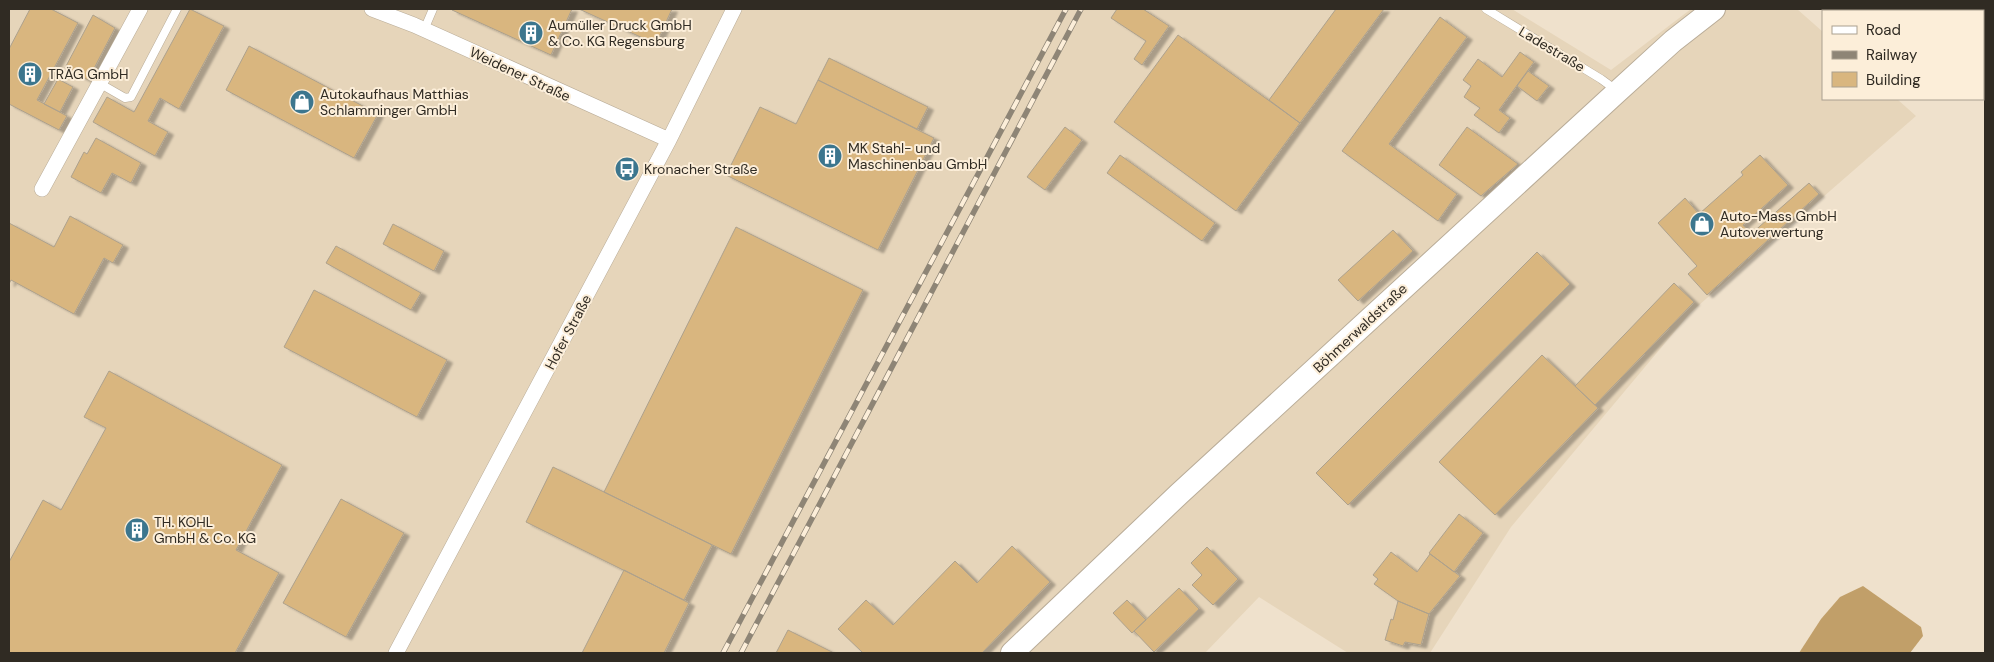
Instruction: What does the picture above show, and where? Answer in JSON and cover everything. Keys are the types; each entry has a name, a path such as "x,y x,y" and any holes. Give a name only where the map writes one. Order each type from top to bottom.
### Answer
{"street":[{"path":"42,189 140,9"},
{"name":"Weidener Straße","path":"372,9 424,30 669,140"},
{"name":"Hofer Straße","path":"396,653 669,140 734,9"},
{"name":"Böhmerwaldstraße","path":"1012,653 1186,487 1673,42 1714,9"}],"lane":[{"path":"99,83 125,98 131,97 177,9"},
{"path":"424,30 433,9"},
{"name":"Ladestraße","path":"1486,9 1601,79 1618,92"}],"shaded area":[{"path":"9,9 1512,9 1611,70 1691,9 1797,9 1822,31 1822,100 1898,100 1916,116 1691,312 1511,527 1430,653 1348,653 1259,597 1205,653 9,653"},
{"path":"1863,586 1921,627 1923,636 1910,653 1799,653 1821,619 1840,597"}],"building":[{"name":"TRÄG GmbH","path":"30,9 51,9 78,23 37,100 67,116 59,130 9,104 9,49"},
{"path":"190,9 224,26 179,109 160,98 148,121 168,132 155,156 93,122 107,97 134,112"},
{"name":"Aumüller Druck GmbH & Co. KG Regensburg","path":"453,9 572,9 551,55"},
{"name":"Aumüller Druck GmbH & Co. KG Regensburg","path":"579,9 672,9 656,44"},
{"path":"1117,9 1143,9 1169,26 1142,65 1134,59 1146,41 1111,18"},
{"path":"1336,9 1384,9 1300,123 1269,100"},
{"path":"93,15 115,28 88,80 65,68"},
{"path":"1440,17 1467,37 1389,144 1457,194 1438,221 1342,151"},
{"path":"1178,35 1300,123 1236,211 1114,122"},
{"name":"Autokaufhaus Matthias Schlamminger GmbH","path":"249,46 378,114 354,158 226,90"},
{"path":"1520,52 1534,62 1499,110 1510,118 1499,133 1474,115 1480,108 1464,97 1471,86 1463,80 1478,59 1502,77"},
{"path":"829,58 928,107 917,129 818,80"},
{"path":"1528,71 1549,86 1537,101 1517,86"},
{"path":"58,79 73,87 60,112 44,104"},
{"name":"MK Stahl- und Maschinenbau GmbH","path":"818,80 934,138 878,250 726,175 760,107 796,124"},
{"path":"1065,127 1082,140 1045,190 1027,177"},
{"path":"1467,127 1518,164 1481,196 1439,165"},
{"path":"96,138 141,163 131,183 112,173 101,193 71,177 84,152 87,154"},
{"path":"1120,155 1215,223 1202,241 1107,173"},
{"name":"Auto-Mass GmbH Autoverwertung","path":"1760,155 1788,185 1743,225 1751,234 1809,183 1819,194 1707,295 1688,274 1697,266 1658,223 1685,198 1699,214 1743,175 1741,172"},
{"path":"70,216 123,245 113,263 104,258 74,314 11,280 9,284 9,223 54,247"},
{"path":"393,224 444,251 434,271 383,244"},
{"path":"736,227 863,290 731,554 604,492"},
{"path":"1393,230 1413,251 1358,301 1338,280"},
{"path":"336,246 421,293 411,310 326,263"},
{"path":"1537,252 1570,284 1348,505 1316,473"},
{"path":"1674,283 1694,302 1595,405 1575,386"},
{"path":"314,290 447,360 417,417 284,347"},
{"path":"1542,355 1598,408 1495,515 1439,462"},
{"name":"TH. KOHL GmbH & Co. KG","path":"109,371 282,465 236,550 279,573 235,653 9,653 9,562 43,500 61,510 106,428 84,417"},
{"path":"553,467 712,545 684,600 526,522"},
{"path":"341,499 404,533 346,637 283,603"},
{"path":"1459,514 1483,533 1454,572 1429,553"},
{"path":"1012,546 1050,582 982,653 863,653 838,629 866,600 893,625 955,561 977,583"},
{"path":"1207,547 1238,579 1213,605 1192,585 1202,575 1191,563"},
{"path":"1391,552 1417,572 1430,554 1460,576 1429,614 1398,601 1374,584 1378,579 1373,575"},
{"path":"624,570 689,603 664,653 582,653"},
{"path":"1179,588 1199,609 1154,652 1134,631"},
{"path":"1127,600 1146,620 1132,633 1113,613"},
{"path":"1398,601 1429,614 1421,645 1405,642 1403,646 1385,640"},
{"path":"788,630 834,653 776,653"}],"railway":[{"path":"723,653 1066,9"},
{"path":"741,653 1081,9"}],"place":[{"name":"Aumüller Druck GmbH & Co. KG Regensburg","path":"531,33"},
{"name":"TRÄG GmbH","path":"30,74"},
{"name":"Autokaufhaus Matthias Schlamminger GmbH","path":"302,102"},
{"name":"MK Stahl- und Maschinenbau GmbH","path":"830,156"},
{"name":"Kronacher Straße","path":"627,169"},
{"name":"Auto-Mass GmbH Autoverwertung","path":"1702,224"},
{"name":"TH. KOHL GmbH & Co. KG","path":"137,530"}]}
